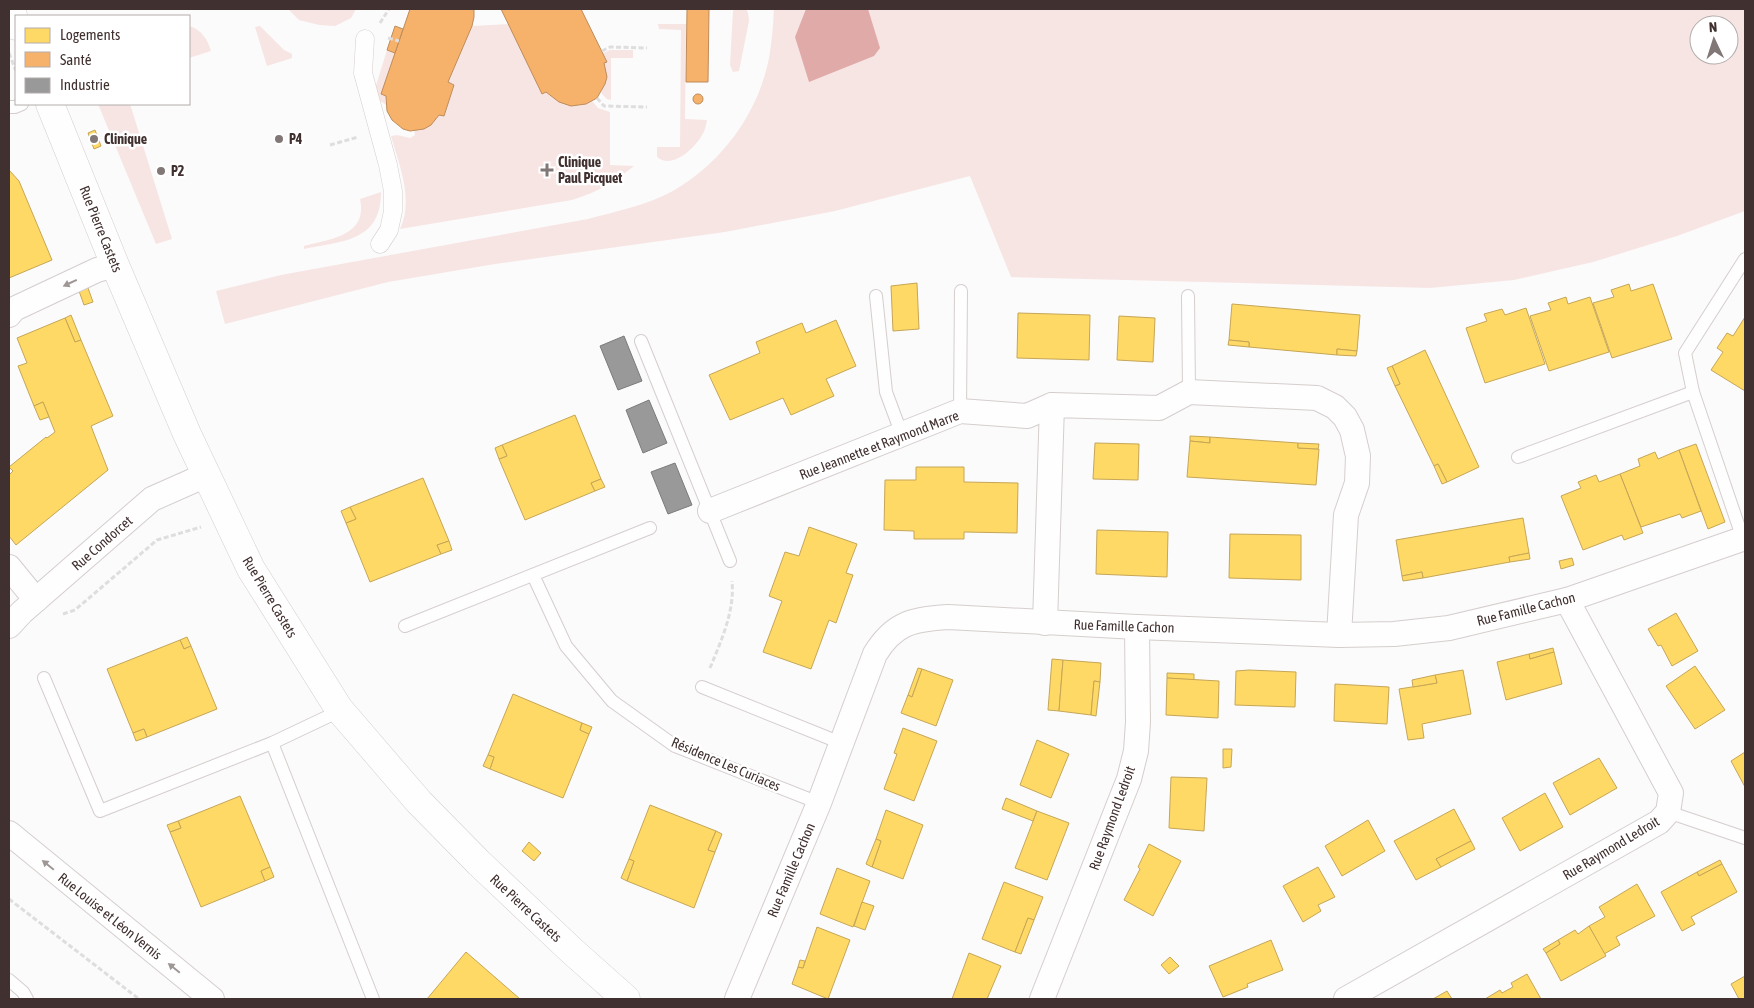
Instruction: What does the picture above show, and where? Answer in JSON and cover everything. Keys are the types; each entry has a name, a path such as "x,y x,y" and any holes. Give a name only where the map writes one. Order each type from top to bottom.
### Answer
{"street":[{"path":"365,39 362,73 388,165 393,191 393,211 389,230 380,244"},
{"name":"Rue Pierre Castets","path":"50,105 187,434 227,520 251,569 339,709 419,802 479,863 626,999"},
{"path":"9,315 14,309 97,270 115,264"},
{"path":"1189,392 1317,398 1335,407 1345,417 1352,430 1358,456 1357,483 1346,515 1339,635"},
{"name":"Rue Jeannette et Raymond Marre","path":"710,511 960,411 1027,416 1052,405 1159,408 1189,392"},
{"path":"1045,622 1052,405"},
{"name":"Rue Condorcet","path":"9,626 36,600 152,499 206,475"},
{"name":"Rue Famille Cachon","path":"737,999 819,803 875,654 888,636 908,622 923,618 948,617 1339,635 1394,634 1449,628 1567,600 1744,539"},
{"path":"9,567 36,600"},
{"name":"Rue Raymond Ledroit","path":"1346,999 1659,822 1668,812 1671,793 1567,600"},
{"name":"Rue Raymond Ledroit","path":"1042,999 1129,779 1136,751 1138,722 1137,627"},
{"name":"Rue Louise et Léon Vernis","path":"9,833 212,999"}],"lane":[{"path":"1744,539 1693,392 1686,353 1745,259"},
{"path":"960,411 961,291"},
{"path":"876,296 886,392 902,435"},
{"path":"1188,296 1189,392"},
{"path":"641,341 730,561"},
{"path":"1518,457 1693,392"},
{"path":"405,626 650,528"},
{"name":"Résidence Les Curiaces","path":"532,575 566,646 612,700 675,746 819,803"},
{"path":"44,678 100,811 272,743 329,716 339,709"},
{"path":"702,687 841,743"},
{"path":"272,743 374,999"},
{"path":"1668,812 1745,838"},
{"path":"9,980 27,999"}],"path":[{"path":"378,26 389,9"},
{"path":"602,51 610,47 647,48"},
{"path":"9,52 15,68"},
{"path":"597,98 604,106 647,107"},
{"path":"55,616 75,610 157,540 227,520"},
{"path":"702,687 722,638 734,595 730,561"},
{"path":"9,900 140,999"}],"shaded area":[{"path":"288,9 356,9 351,18 335,26 319,25 299,20"},
{"path":"735,9 746,9 749,21 739,71 733,72 730,65 733,11"},
{"path":"774,9 1745,9 1745,211 1677,236 1593,262 1514,280 1430,288 1011,277 970,176 835,211 725,232 495,264 388,282 225,324 216,291 281,275 588,219 662,197 706,167 735,136 756,99 764,79 772,34"},
{"path":"806,9 868,9 880,48 874,56 809,82 795,37"},
{"path":"509,24 542,94 546,92 562,103 574,106 592,101 598,108 610,112 610,165 634,166 605,186 572,200 400,229 406,206 404,182 391,136 397,135 410,138 415,135 414,130 428,126 439,115 444,116 454,85 448,82 472,26"},
{"path":"658,24 686,24 685,119 707,120 704,132 694,146 682,156 669,161 657,157 657,147 680,147 681,30 659,29"},
{"path":"190,26 203,36 211,51 190,58"},
{"path":"260,26 284,50 292,54 292,58 267,66 255,27"},
{"path":"387,50 395,53 381,94 386,96 386,105 378,99 374,92"},
{"path":"610,50 633,50 633,58 611,58 611,100 601,93 607,77 604,63 607,61 603,53"},
{"path":"98,105 130,105 172,239 156,244"},
{"path":"381,192 379,208 374,221 367,230 345,241 304,249 304,246 345,234 358,221 361,211 360,199"}],"building: Logements":[{"name":"Clinique","path":"95,130 101,146 94,149 88,133"},
{"path":"9,170 19,181 52,260 9,278"},
{"path":"917,283 919,329 893,331 891,286"},
{"path":"1629,284 1631,291 1653,284 1672,339 1612,358 1593,303 1614,297 1611,290"},
{"path":"88,288 93,302 84,305 79,291"},
{"path":"1566,297 1568,304 1590,297 1609,352 1549,371 1530,316 1551,310 1548,303"},
{"path":"1232,304 1360,315 1357,351 1337,349 1337,355 1249,347 1249,342 1229,340"},
{"path":"1526,308 1545,364 1485,383 1466,328 1487,321 1484,314 1502,309 1505,315"},
{"path":"1018,313 1090,315 1089,360 1017,358"},
{"path":"71,315 81,340 75,342 65,318"},
{"path":"1119,316 1155,318 1153,362 1117,360"},
{"path":"1745,317 1745,391 1711,370 1723,352 1717,348 1727,333 1733,336"},
{"path":"65,318 75,342 81,340 113,416 91,426 108,470 16,545 9,536 9,475 13,471 9,467 55,432 43,402 34,406 18,366 27,363 17,338"},
{"path":"836,320 856,366 826,379 834,396 791,415 783,398 730,420 709,375 760,353 756,342 802,323 806,333"},
{"path":"1229,340 1249,342 1249,347 1228,345"},
{"path":"1337,349 1357,351 1356,356 1337,355"},
{"path":"1425,350 1479,467 1447,482 1438,464 1434,466 1395,386 1400,384 1392,366"},
{"path":"1392,366 1400,384 1395,386 1387,368"},
{"path":"43,402 49,417 40,420 34,406"},
{"path":"575,415 601,479 591,483 595,491 525,520 499,459 507,456 502,445"},
{"path":"1190,436 1210,437 1210,443 1190,441"},
{"path":"1210,437 1298,443 1298,448 1319,449 1316,485 1187,477 1190,441 1210,443"},
{"path":"1095,443 1139,444 1138,480 1093,479"},
{"path":"1298,443 1319,444 1318,449 1298,448"},
{"path":"1696,444 1725,522 1708,529 1679,450"},
{"path":"502,445 507,456 499,459 495,448"},
{"path":"1679,450 1701,511 1682,518 1680,514 1641,527 1620,474 1640,466 1638,459 1655,452 1658,459"},
{"path":"1438,464 1447,482 1442,484 1434,466"},
{"path":"916,467 964,467 964,482 1018,483 1017,533 964,532 964,539 914,539 914,531 884,530 885,480 916,480"},
{"path":"1620,474 1643,533 1624,540 1622,535 1583,550 1561,496 1581,488 1578,482 1596,475 1599,482"},
{"path":"423,478 449,541 437,545 441,554 370,582 346,523 356,519 350,507"},
{"path":"601,479 605,487 595,491 591,483"},
{"path":"350,507 356,519 346,523 341,511"},
{"path":"1523,518 1529,553 1509,557 1510,562 1423,578 1422,572 1402,576 1396,540"},
{"path":"809,527 857,544 846,573 853,575 836,623 829,620 811,669 763,652 782,601 769,596 785,552 799,556"},
{"path":"1097,530 1168,532 1167,577 1096,574"},
{"path":"1230,534 1301,535 1301,580 1229,578"},
{"path":"449,541 452,550 441,554 437,545"},
{"path":"1529,553 1530,559 1510,562 1509,557"},
{"path":"1572,558 1574,565 1561,569 1559,561"},
{"path":"1422,572 1423,578 1403,581 1402,576"},
{"path":"1676,613 1698,651 1672,666 1661,645 1658,646 1648,629"},
{"path":"187,637 191,646 184,649 180,640"},
{"path":"180,640 184,649 191,646 217,709 147,737 144,729 133,733 107,669"},
{"path":"1553,648 1554,652 1530,659 1529,654"},
{"path":"1554,652 1562,684 1506,700 1497,662 1529,654 1530,659"},
{"path":"1052,659 1063,660 1059,711 1048,710"},
{"path":"1063,660 1101,663 1100,682 1094,681 1091,715 1059,711"},
{"path":"1695,666 1725,710 1695,729 1666,686"},
{"path":"918,668 922,669 912,697 908,695"},
{"path":"922,669 953,680 936,726 901,713 908,695 912,697"},
{"path":"1463,670 1471,714 1422,724 1424,738 1408,740 1399,689 1437,683 1435,675"},
{"path":"1236,671 1296,672 1295,707 1235,705"},
{"path":"1167,673 1194,674 1194,680 1167,678"},
{"path":"1435,675 1437,683 1413,687 1412,680"},
{"path":"1167,678 1219,681 1218,718 1166,715"},
{"path":"1094,681 1100,682 1096,716 1091,715"},
{"path":"1335,684 1389,687 1387,724 1334,721"},
{"path":"513,694 582,723 580,730 589,734 563,798 490,769 494,757 488,755"},
{"path":"582,723 592,727 589,734 580,730"},
{"path":"903,728 937,741 914,801 884,789 897,754 894,753"},
{"path":"144,729 147,737 136,741 133,733"},
{"path":"1037,740 1069,754 1051,798 1020,785"},
{"path":"1223,749 1232,749 1231,767 1223,768"},
{"path":"1745,752 1745,787 1731,761"},
{"path":"488,755 494,757 490,769 483,766"},
{"path":"1599,758 1617,788 1570,815 1553,783"},
{"path":"1171,777 1207,778 1204,831 1169,828"},
{"path":"1545,793 1563,827 1520,851 1502,818"},
{"path":"240,796 270,867 261,871 265,881 201,907 170,832 181,828 178,821"},
{"path":"1006,798 1037,811 1033,821 1002,809"},
{"path":"650,805 716,831 708,850 715,852 694,908 627,881 634,861 629,859"},
{"path":"1454,809 1471,841 1436,859 1441,867 1416,880 1394,841"},
{"path":"886,810 923,825 903,879 872,867 881,841 876,839"},
{"path":"1037,811 1069,823 1047,880 1015,868"},
{"path":"1368,820 1385,851 1342,876 1325,846"},
{"path":"178,821 181,828 170,832 167,825"},
{"path":"716,831 722,834 715,852 708,850"},
{"path":"876,839 881,841 872,867 866,864"},
{"path":"1471,841 1475,849 1441,867 1436,859"},
{"path":"529,842 541,853 534,861 522,851"},
{"path":"1149,844 1181,861 1153,916 1124,900 1140,869 1138,867"},
{"path":"629,859 634,861 627,881 621,878"},
{"path":"1720,860 1722,864 1699,876 1697,872"},
{"path":"1722,864 1737,892 1691,917 1695,924 1682,931 1661,892 1697,872 1699,876"},
{"path":"270,867 274,877 265,881 261,871"},
{"path":"1318,867 1335,897 1318,905 1321,911 1303,922 1283,886"},
{"path":"837,868 870,881 853,927 820,914"},
{"path":"1004,882 1043,897 1034,920 1028,918 1015,952 982,939"},
{"path":"1637,884 1655,916 1616,937 1620,945 1604,954 1589,926 1605,917 1599,907"},
{"path":"862,902 874,906 865,930 854,926"},
{"path":"1028,918 1034,920 1021,954 1015,952"},
{"path":"1589,926 1606,956 1561,981 1546,953 1560,944 1558,940 1575,930 1578,934"},
{"path":"817,927 850,940 828,999 792,984 798,967 803,968"},
{"path":"1271,940 1283,970 1247,984 1248,987 1223,997 1209,966"},
{"path":"1558,940 1560,944 1546,953 1543,949"},
{"path":"466,952 520,999 427,999"},
{"path":"969,953 1001,966 987,999 952,999"},
{"path":"1170,957 1179,966 1169,974 1161,965"},
{"path":"800,960 805,961 803,968 798,967"},
{"path":"1527,974 1541,999 1485,999 1500,990 1502,993 1513,987 1511,983"},
{"path":"1745,976 1745,999 1739,999 1731,984"},
{"path":"1447,991 1452,999 1433,999"}],"building: Santé":[{"path":"410,9 474,9 474,17 448,82 454,85 444,116 439,115 431,125 424,129 410,131 403,129 392,120 387,111 386,96 381,94"},
{"path":"501,9 581,9 607,62 604,63 607,77 597,98 586,104 571,106 559,102 546,92 542,94"},
{"path":"687,9 709,9 708,82 686,82"},
{"path":"395,26 403,29 395,53 387,50"},
{"path":"696,94 700,94 703,99 702,103 696,104 693,101 693,97"}],"building: Industrie":[{"path":"624,336 642,381 618,390 600,346"},
{"path":"649,400 667,443 643,453 626,410"},
{"path":"675,463 692,505 668,514 651,472"}],"place":[{"name":"Clinique","path":"94,139"},
{"name":"P4","path":"279,139"},
{"name":"Clinique Paul Picquet","path":"547,170"},
{"name":"P2","path":"161,171"}]}
